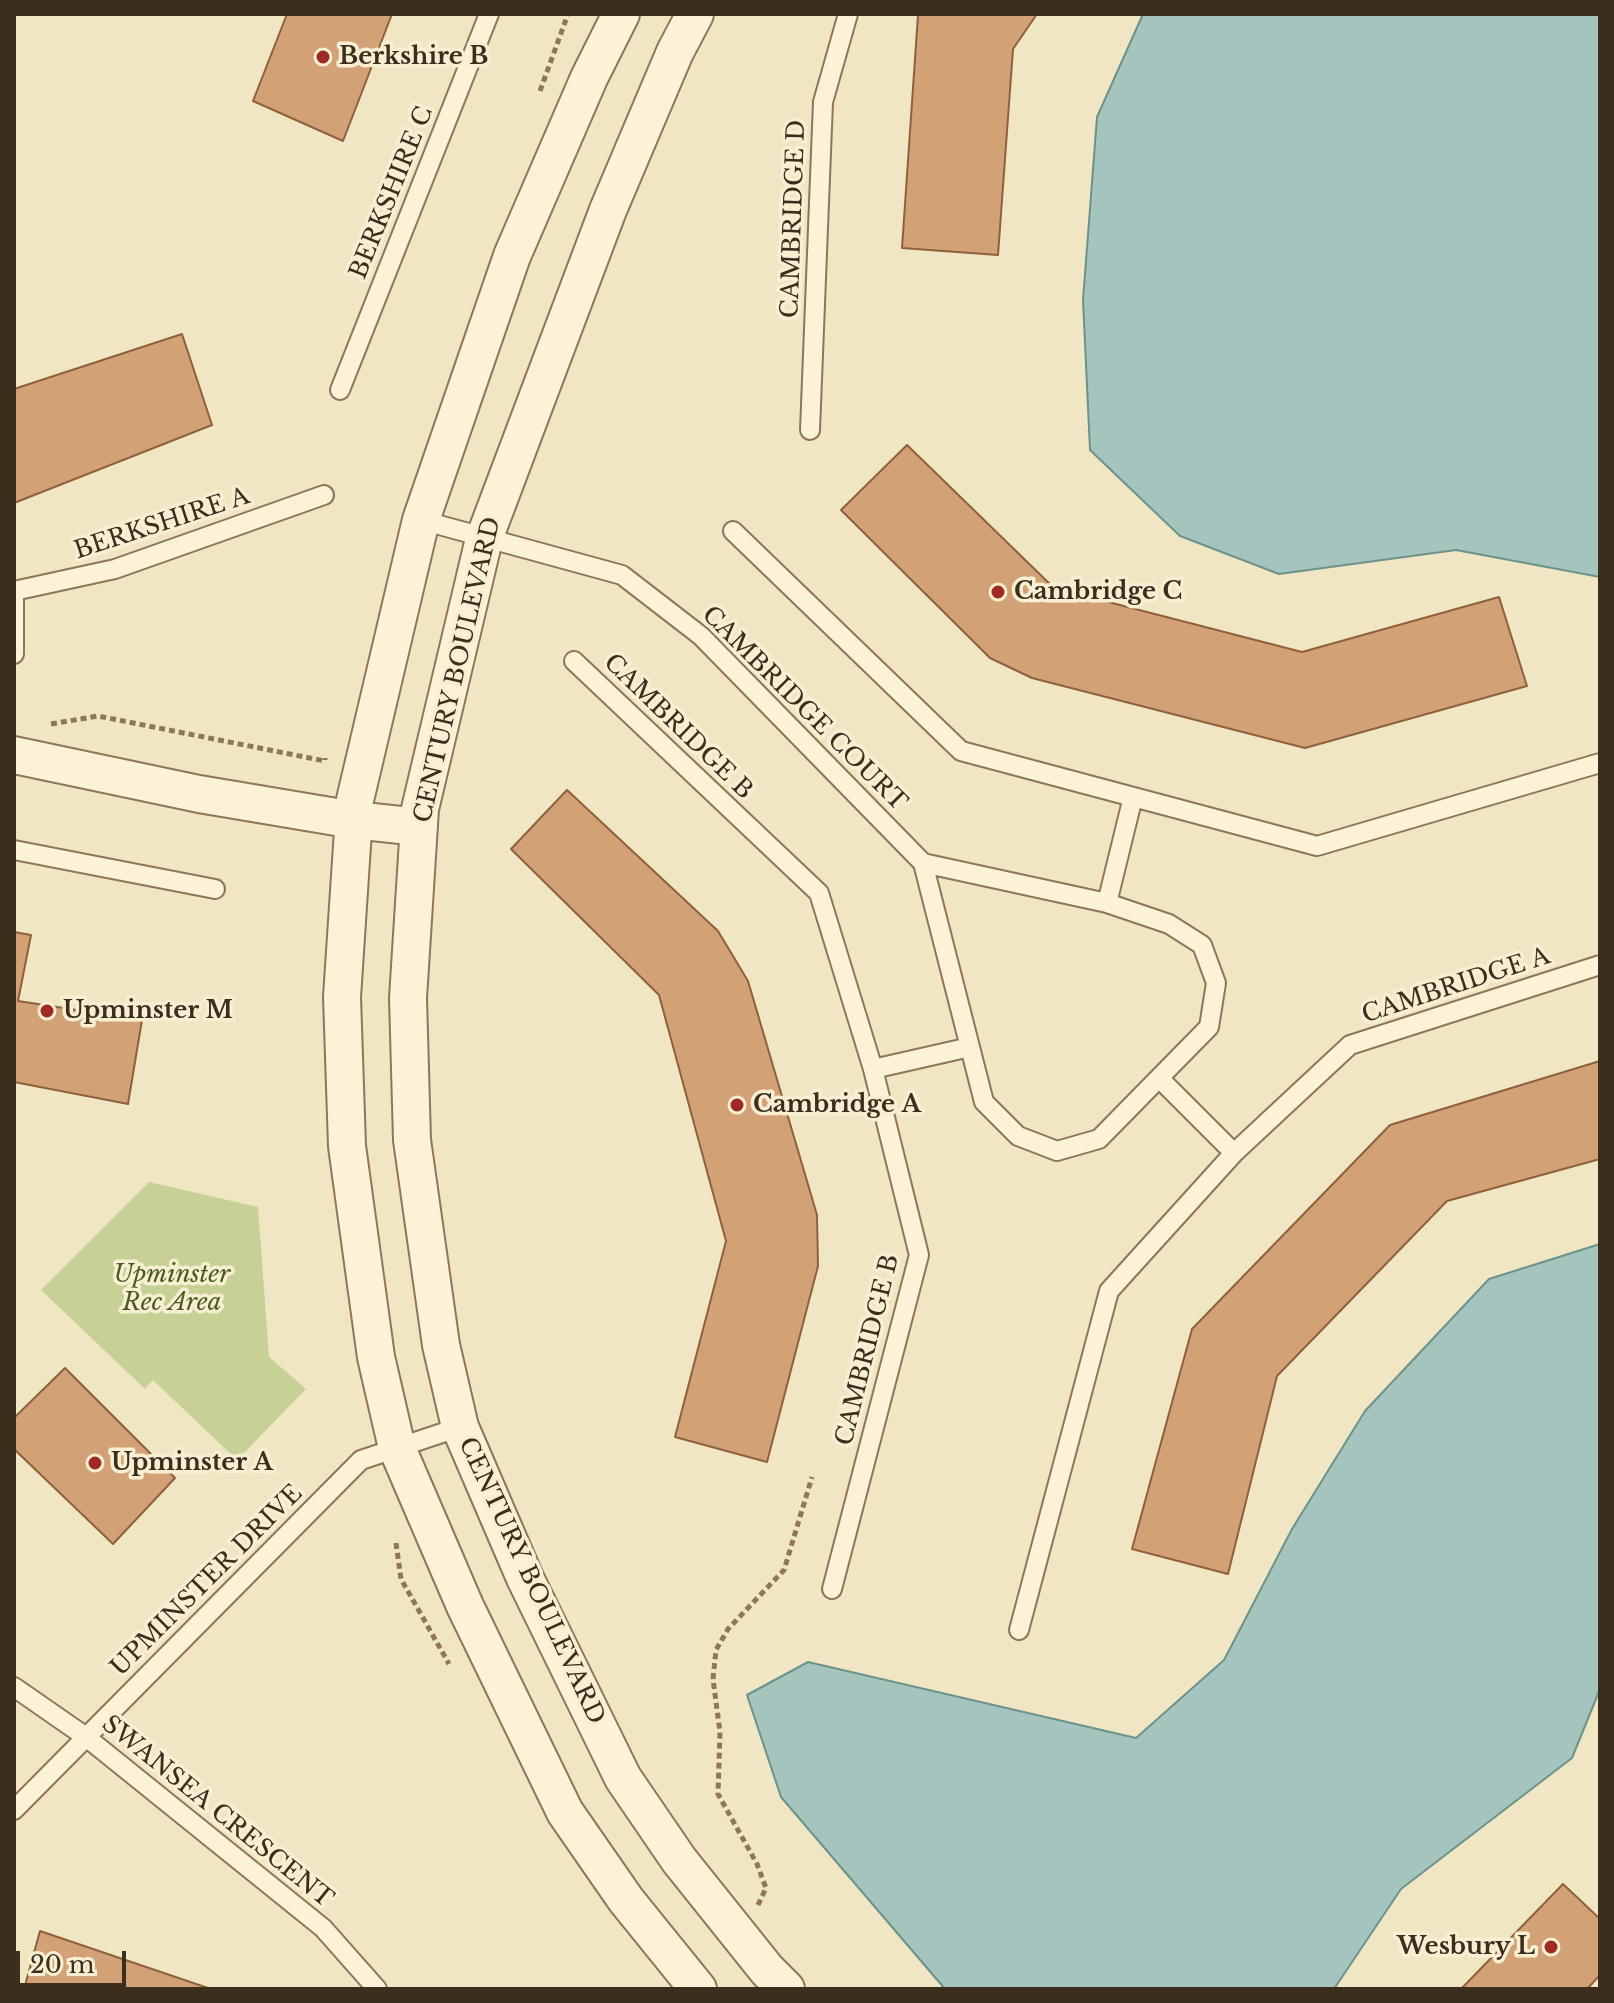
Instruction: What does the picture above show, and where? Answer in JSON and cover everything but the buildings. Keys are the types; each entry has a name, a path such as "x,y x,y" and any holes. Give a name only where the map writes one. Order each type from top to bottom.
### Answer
{"street":[{"path":"621,14 589,78 512,256 421,520 355,800 342,997 347,1146 376,1357 397,1448 465,1606 565,1812 626,1900 698,1989"},
{"name":"CENTURY BOULEVARD","path":"695,14 675,52 608,210 484,539 420,809 408,998 412,1140 441,1345 460,1427 525,1578 623,1778 679,1860 767,1970 786,1989"},
{"path":"14,755 199,794 354,820 419,827"}],"lane":[{"name":"BERKSHIRE C","path":"340,390 489,14"},
{"name":"CAMBRIDGE D","path":"810,430 823,102 848,14"},
{"name":"BERKSHIRE A","path":"14,591 115,569 324,495"},
{"name":"CAMBRIDGE COURT","path":"421,520 622,575 701,636 923,863"},
{"path":"733,531 961,751 1317,846 1600,763"},
{"path":"14,591 14,654"},
{"name":"CAMBRIDGE B","path":"574,661 819,893 873,1069 919,1255 832,1589"},
{"path":"1107,903 1133,797"},
{"path":"14,850 215,889"},
{"path":"923,863 1107,903 1169,924 1202,945 1216,983 1209,1027 1099,1139 1057,1151 1018,1136 984,1102 923,863"},
{"name":"CAMBRIDGE A","path":"1019,1630 1109,1291 1234,1153 1350,1045 1600,965"},
{"path":"873,1069 970,1047"},
{"path":"1159,1078 1234,1153"},
{"name":"UPMINSTER DRIVE","path":"14,1810 361,1460 460,1427"},
{"name":"SWANSEA CRESCENT","path":"14,1687 86,1737 323,1928 377,1989"}],"path":[{"path":"42,726 98,716 325,761"},
{"path":"757,1906 766,1888 757,1864 718,1794 720,1732 713,1679 716,1650 728,1629 784,1570 812,1477"}],"green space":[{"name":"Upminster Rec Area","path":"149,1182 258,1207 269,1357 306,1389 237,1460 153,1380 145,1389 41,1290"}],"water":[{"path":"1143,14 1600,14 1600,577 1456,550 1279,574 1180,536 1090,450 1083,300 1097,117"},
{"path":"1600,1244 1600,1689 1572,1758 1401,1889 1334,1989 945,1989 781,1797 747,1695 808,1662 1136,1738 1224,1660 1292,1529 1365,1411 1489,1279"}],"place":[{"name":"Berkshire B","path":"323,57"},
{"name":"Cambridge C","path":"998,592"},
{"name":"Upminster M","path":"47,1011"},
{"name":"Cambridge A","path":"737,1105"},
{"name":"Upminster A","path":"95,1463"},
{"name":"Wesbury L","path":"1551,1947"}]}
